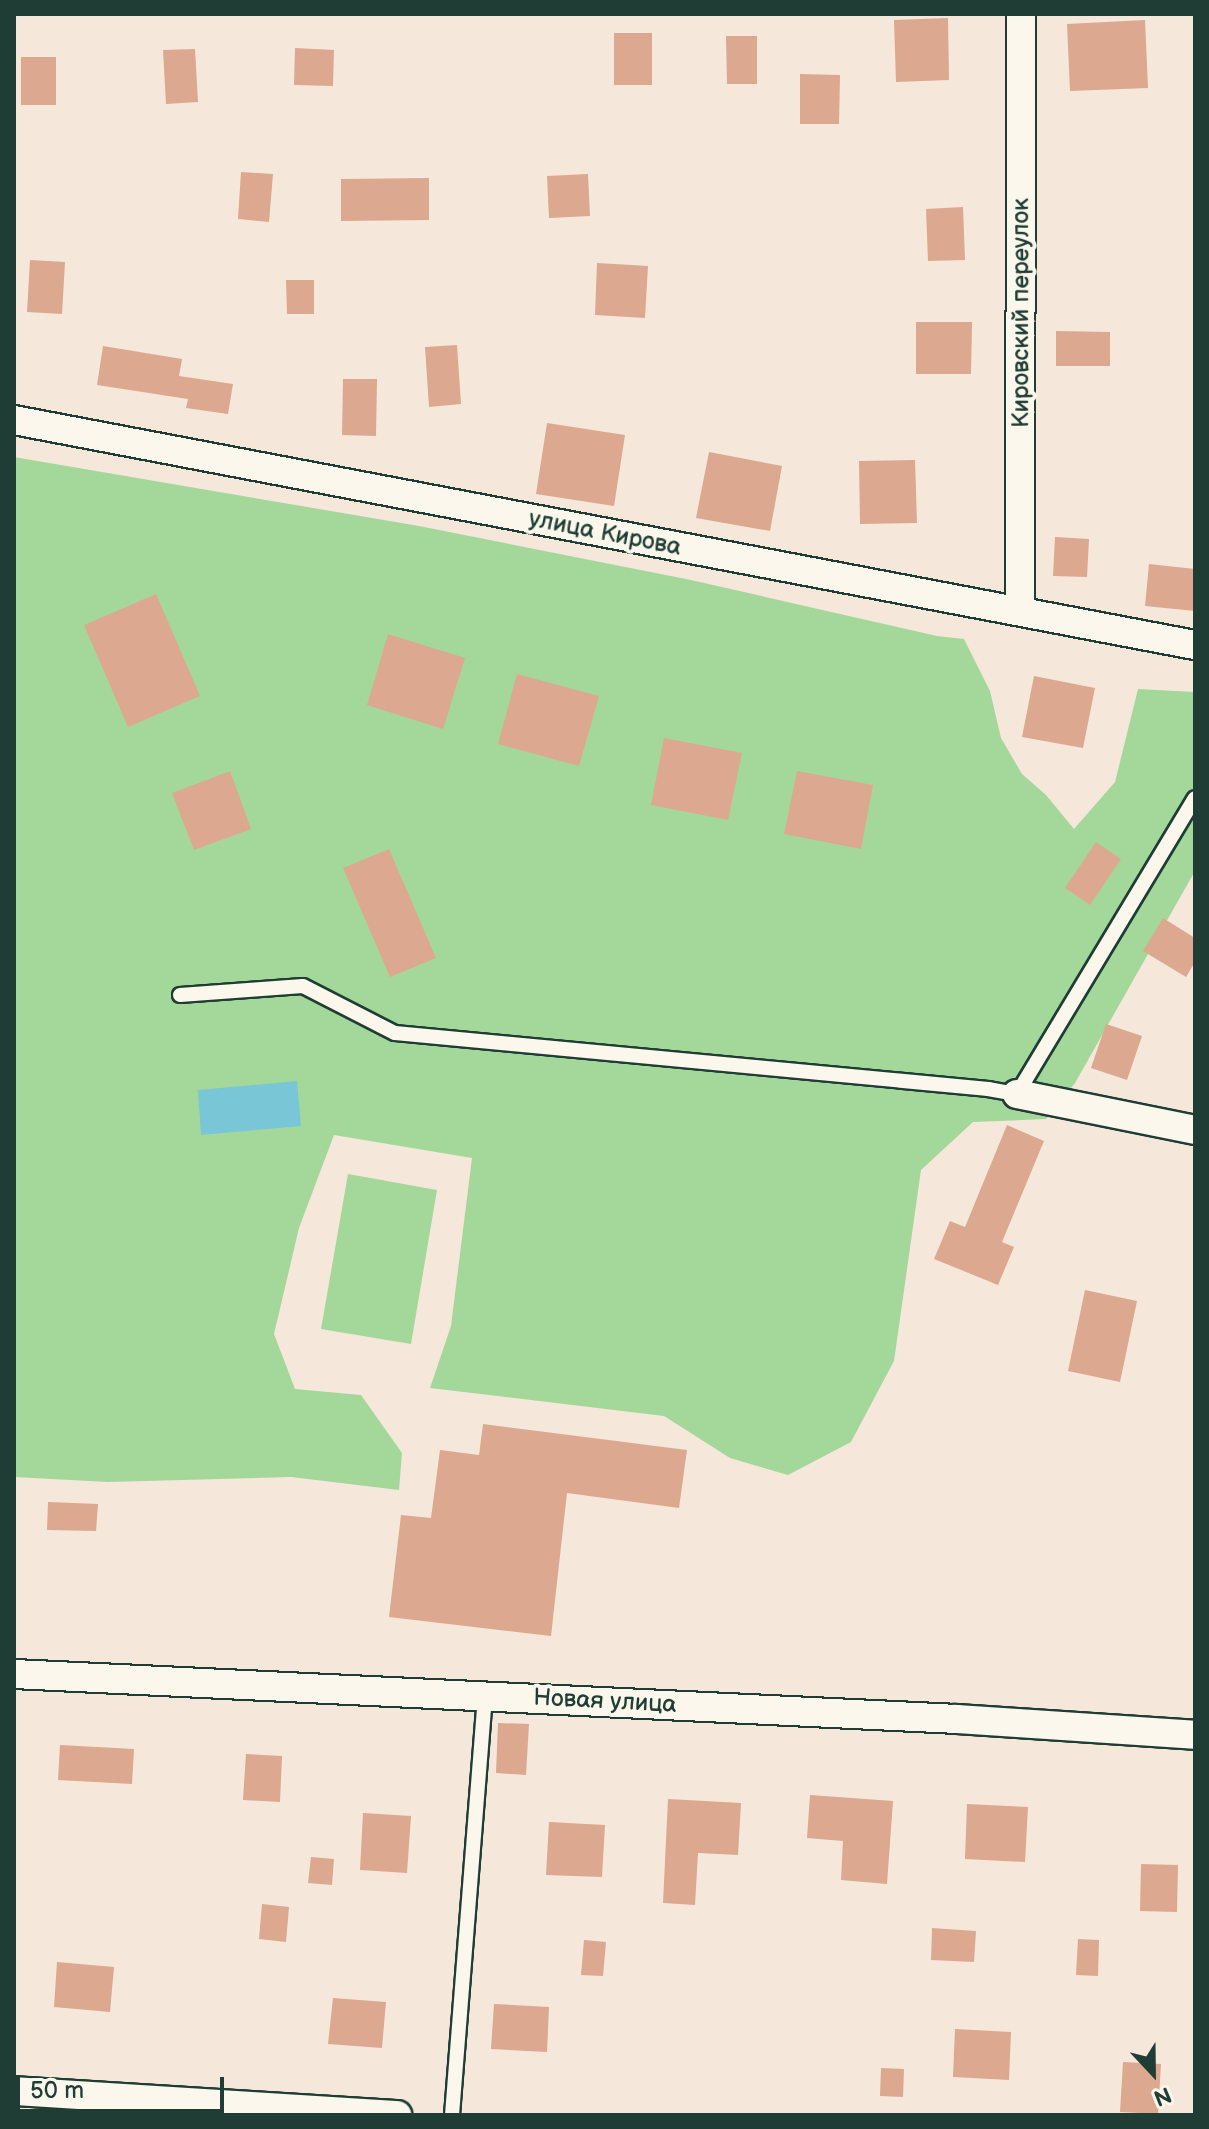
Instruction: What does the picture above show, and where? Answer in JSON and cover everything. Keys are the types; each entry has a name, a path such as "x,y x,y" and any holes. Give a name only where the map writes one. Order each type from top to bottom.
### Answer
{"street":[{"name":"Кировский переулок","path":"1020,611 1021,14"},
{"name":"улица Кирова","path":"14,420 1195,645"},
{"path":"1017,1094 1195,1130"},
{"name":"Новая улица","path":"14,1674 485,1695 1195,1735"},
{"path":"14,2091 397,2115"}],"lane":[{"path":"180,995 303,986 395,1033 1017,1094 1195,798"},
{"path":"452,2115 485,1695"}],"green space":[{"path":"14,457 419,526 691,580 937,636 964,639 990,691 1001,738 1022,774 1046,795 1074,829 1115,782 1138,689 1195,692 1195,871 1075,1083 1046,1119 973,1122 921,1170 894,1361 851,1442 788,1475 730,1458 664,1416 430,1388 451,1326 472,1158 334,1135 299,1228 274,1334 295,1389 361,1395 402,1453 399,1490 291,1477 108,1482 14,1477"},
{"path":"348,1174 437,1190 411,1344 321,1329"}],"water":[{"path":"297,1081 301,1126 201,1135 198,1090"}],"building":[{"path":"948,18 949,80 896,82 894,20"},
{"path":"1145,20 1148,88 1070,91 1067,24"},
{"path":"614,33 652,33 652,85 614,85"},
{"path":"726,36 757,36 757,84 727,84"},
{"path":"295,48 334,50 333,86 294,85"},
{"path":"195,49 198,102 166,104 163,50"},
{"path":"21,57 56,57 56,105 21,105"},
{"path":"800,74 840,75 839,124 800,124"},
{"path":"241,172 273,174 269,222 238,219"},
{"path":"588,174 590,216 549,218 547,176"},
{"path":"429,178 429,220 341,221 341,179"},
{"path":"963,207 965,260 928,261 926,209"},
{"path":"30,260 65,262 62,314 27,312"},
{"path":"597,263 648,266 645,318 595,315"},
{"path":"286,280 314,280 314,314 287,314"},
{"path":"916,322 972,322 971,374 916,374"},
{"path":"1056,331 1110,332 1110,366 1056,366"},
{"path":"457,345 461,404 429,407 425,347"},
{"path":"103,346 182,359 179,376 233,384 228,414 186,408 188,399 97,385"},
{"path":"343,379 377,379 376,436 342,435"},
{"path":"547,423 625,435 614,506 536,494"},
{"path":"709,452 782,466 770,531 696,518"},
{"path":"915,460 917,523 860,524 859,461"},
{"path":"1055,537 1089,539 1087,577 1053,576"},
{"path":"1149,564 1195,569 1195,611 1145,606"},
{"path":"156,594 200,696 128,727 84,625"},
{"path":"388,634 465,658 443,729 367,705"},
{"path":"517,674 599,696 579,766 498,744"},
{"path":"1034,676 1095,688 1083,748 1022,737"},
{"path":"664,738 742,753 728,820 651,805"},
{"path":"230,771 251,829 194,850 172,793"},
{"path":"797,771 873,785 861,849 784,834"},
{"path":"1096,842 1121,859 1090,905 1065,888"},
{"path":"389,849 436,958 390,977 343,868"},
{"path":"1163,918 1195,938 1195,962 1186,977 1143,951"},
{"path":"1106,1024 1142,1036 1127,1080 1091,1068"},
{"path":"1007,1125 1044,1141 1002,1242 1014,1247 998,1285 934,1259 950,1221 965,1227"},
{"path":"1085,1290 1137,1301 1120,1382 1068,1371"},
{"path":"483,1424 687,1450 679,1508 567,1493 551,1636 389,1617 401,1515 431,1518 440,1450 479,1455"},
{"path":"48,1502 98,1504 96,1531 47,1530"},
{"path":"498,1723 529,1724 526,1775 496,1773"},
{"path":"60,1745 134,1749 132,1784 58,1780"},
{"path":"246,1754 282,1756 280,1802 243,1800"},
{"path":"810,1795 893,1801 887,1884 841,1880 843,1841 807,1838"},
{"path":"668,1799 741,1803 738,1855 698,1853 695,1905 663,1903"},
{"path":"967,1804 1028,1807 1025,1862 965,1859"},
{"path":"363,1813 411,1816 407,1873 360,1870"},
{"path":"549,1822 605,1825 602,1877 546,1875"},
{"path":"311,1857 334,1859 332,1885 308,1883"},
{"path":"1141,1864 1178,1865 1177,1912 1140,1911"},
{"path":"262,1904 289,1907 286,1942 259,1939"},
{"path":"932,1928 976,1931 974,1962 931,1960"},
{"path":"1078,1939 1099,1940 1098,1976 1076,1975"},
{"path":"584,1940 606,1942 603,1976 581,1975"},
{"path":"57,1962 114,1967 110,2012 54,2007"},
{"path":"333,1998 386,2002 382,2048 328,2044"},
{"path":"494,2004 549,2007 547,2052 491,2049"},
{"path":"955,2029 1011,2032 1009,2080 953,2077"},
{"path":"1123,2062 1161,2064 1158,2114 1120,2112"},
{"path":"881,2068 904,2069 903,2097 880,2096"}]}
